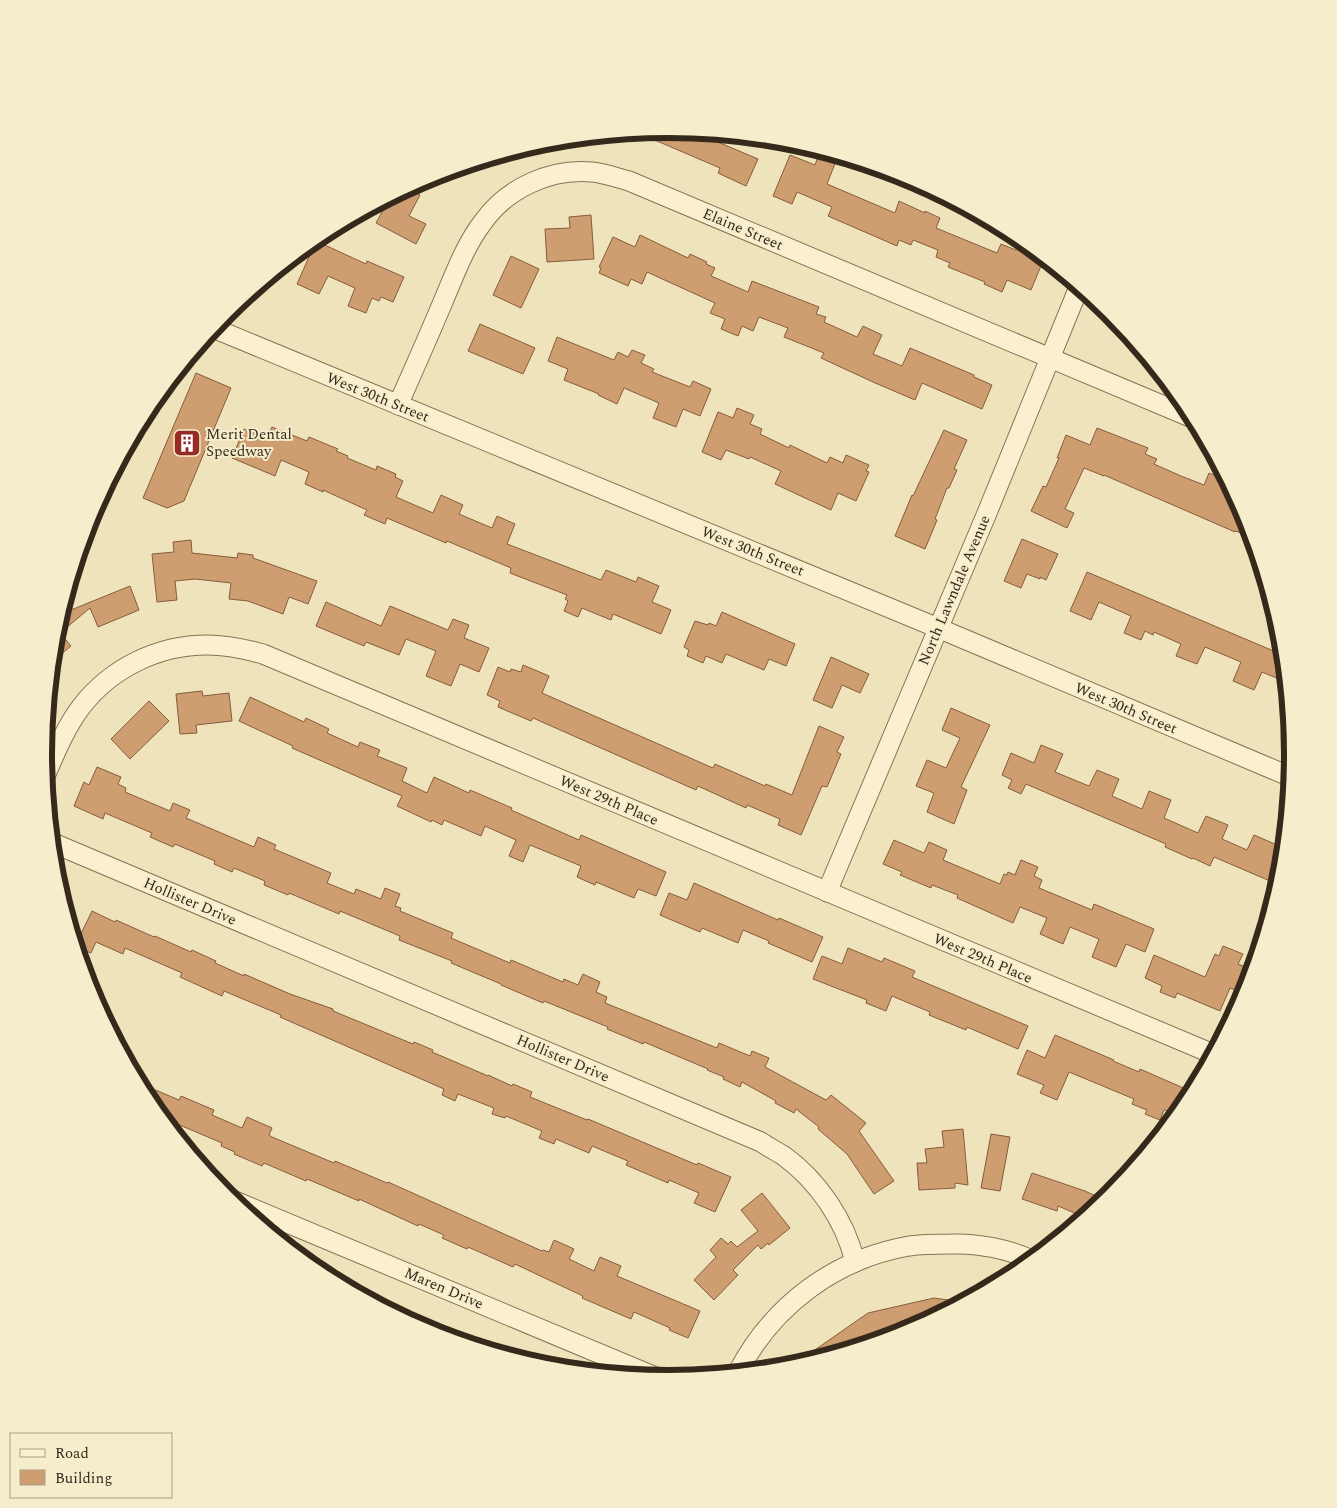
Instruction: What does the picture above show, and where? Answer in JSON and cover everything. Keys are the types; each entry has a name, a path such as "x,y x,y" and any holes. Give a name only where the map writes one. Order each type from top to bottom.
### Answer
{"street":[{"name":"Elaine Street","path":"398,405 470,243 483,221 499,204 519,188 541,178 565,173 598,172 629,181 1182,414"},
{"name":"North Lawndale Avenue","path":"827,892 1077,293"},
{"name":"West 30th Street","path":"221,331 938,628 1284,774"},
{"name":"West 29th Place","path":"52,760 64,734 82,706 104,683 138,660 152,654 176,648 208,645 240,648 263,654 1207,1052"},
{"name":"Hollister Drive","path":"60,846 760,1142 786,1158 814,1184 833,1210 845,1231 855,1262"},
{"name":"Maren Drive","path":"253,1209 637,1369"},
{"path":"742,1366 760,1335 793,1300 826,1276 870,1255 894,1249 942,1243 982,1246 1024,1257"}],"building":[{"path":"651,138 713,139 758,159 746,186 718,173 720,168"},
{"path":"790,155 815,165 818,157 836,161 827,184 895,213 899,201 940,218 936,228 997,253 1001,244 1016,250 1017,246 1042,264 1031,290 1007,280 1002,292 984,284 985,282 948,267 950,263 936,257 938,250 913,240 911,245 899,240 897,246 828,216 832,207 797,192 792,204 773,196"},
{"path":"416,193 420,195 409,216 426,224 416,244 376,223 384,209"},
{"path":"591,215 594,259 547,262 545,229 570,228 569,217"},
{"path":"640,235 688,258 690,254 707,262 706,264 715,268 711,276 748,292 752,281 819,307 816,314 826,317 824,322 857,337 863,326 882,335 873,354 902,366 910,348 974,375 974,377 992,385 982,409 922,383 915,400 821,358 824,353 784,337 788,328 759,317 753,331 742,326 738,336 721,329 725,319 710,313 715,303 647,272 642,284 631,279 628,286 599,273 601,268 599,267 613,237 635,247"},
{"path":"323,244 366,264 367,261 404,277 393,302 381,297 379,301 372,298 366,313 348,306 355,288 328,276 319,294 297,284 311,253"},
{"path":"511,256 539,269 521,308 493,295"},
{"path":"480,324 535,348 523,374 468,351"},
{"path":"557,337 614,360 618,352 628,357 632,350 645,355 641,363 654,369 652,372 690,387 693,381 711,389 700,416 683,409 676,427 653,418 659,403 624,388 617,404 599,394 564,380 568,369 548,361"},
{"name":"Merit Dental Speedway","path":"196,373 231,388 184,501 167,508 143,498"},
{"path":"737,408 754,415 750,424 762,429 760,434 789,448 790,445 827,463 830,457 843,463 846,455 869,465 866,471 869,472 856,501 838,493 831,510 775,484 781,471 750,457 749,459 726,450 721,460 702,452 718,412 733,418"},
{"path":"272,427 307,441 309,437 338,449 336,451 348,456 347,458 376,470 377,466 396,474 395,477 403,481 396,497 433,513 441,495 463,505 459,514 492,528 497,516 515,524 507,544 601,580 606,570 636,582 638,577 659,586 652,602 671,610 661,634 613,614 611,620 582,608 578,617 564,611 568,601 565,599 567,595 510,573 511,568 447,541 446,543 387,518 385,524 364,515 367,510 305,484 309,472 281,460 275,476 232,458 244,429 267,438"},
{"path":"1097,428 1148,448 1145,454 1157,459 1154,464 1181,476 1204,485 1209,473 1218,477 1224,489 1223,493 1227,495 1244,534 1084,468 1065,509 1074,513 1067,528 1031,511 1043,486 1046,487 1059,458 1057,458 1066,435 1090,445"},
{"path":"944,430 967,440 954,469 957,470 949,488 947,488 925,549 895,536 912,495"},
{"path":"1022,539 1058,554 1046,580 1027,574 1021,588 1004,581"},
{"path":"191,540 192,553 237,558 238,553 253,555 253,558 317,581 308,604 289,597 283,614 248,601 229,599 231,583 195,579 175,581 177,600 157,602 152,554 174,552 173,542"},
{"path":"1087,572 1276,652 1280,679 1262,672 1254,690 1233,681 1241,662 1205,647 1197,664 1176,656 1181,644 1154,632 1153,635 1145,631 1141,640 1124,633 1131,616 1099,602 1091,620 1070,611"},
{"path":"130,586 139,610 98,627 90,608 65,629 69,611"},
{"path":"326,602 381,626 390,606 448,630 453,619 469,625 464,638 489,648 479,672 460,664 451,686 426,676 436,651 406,639 399,655 366,642 364,646 316,626"},
{"path":"722,612 795,644 786,666 769,659 764,670 726,654 722,663 706,656 703,663 687,656 689,650 684,647 695,621 716,626"},
{"path":"64,637 71,646 61,654"},
{"path":"831,657 869,674 860,693 842,685 832,708 813,700"},
{"path":"523,665 549,676 542,693 713,768 715,764 765,786 766,784 792,795 819,726 844,737 837,752 841,754 827,787 822,786 801,835 778,825 780,819 747,805 746,808 698,786 696,790 533,718 531,721 498,707 500,701 487,695 498,667 510,672 511,669 521,672"},
{"path":"202,691 203,696 229,693 232,721 196,725 197,733 180,734 176,694"},
{"path":"250,697 304,722 306,718 329,729 327,733 358,747 360,742 380,750 377,756 407,768 402,781 427,793 434,777 469,793 470,790 512,808 511,810 579,840 581,835 666,872 656,896 638,889 634,898 596,882 595,885 577,877 581,866 530,845 523,862 509,856 516,840 485,826 481,836 444,820 442,825 432,820 431,822 397,806 402,796 292,748 293,746 239,721"},
{"path":"149,701 169,721 130,759 111,739"},
{"path":"951,708 990,725 961,787 967,790 954,824 927,812 934,793 916,786 927,760 946,768 960,738 942,730"},
{"path":"1041,745 1063,754 1055,772 1089,786 1097,770 1119,779 1112,796 1142,809 1149,791 1171,800 1164,818 1198,833 1206,816 1228,825 1222,839 1247,850 1254,835 1277,845 1273,874 1270,881 1214,857 1210,866 1192,859 1165,847 1166,844 1026,784 1021,794 1008,788 1012,780 1002,775 1011,753 1034,763"},
{"path":"97,767 121,777 118,784 126,788 125,792 170,811 173,803 190,810 186,818 254,847 258,837 276,845 274,849 331,873 327,883 354,894 356,889 381,899 385,888 400,894 395,906 401,908 400,911 453,933 451,938 510,963 511,960 563,982 564,979 578,985 583,974 600,982 596,992 607,997 605,1003 717,1048 719,1043 750,1056 752,1051 769,1058 765,1067 826,1100 831,1095 866,1123 859,1131 894,1181 874,1194 847,1154 818,1129 819,1127 796,1109 794,1113 742,1082 740,1087 708,1069 644,1042 643,1044 607,1029 608,1027 544,1001 543,1003 451,963 452,961 399,940 400,936 340,911 339,914 289,893 288,895 264,885 265,881 234,868 232,872 214,864 215,861 175,844 173,847 150,837 152,833 105,813 103,819 74,806 84,782 89,785"},
{"path":"894,840 924,853 929,842 947,850 943,860 1000,884 1004,874 1007,875 1008,872 1015,875 1021,860 1038,867 1034,876 1042,880 1039,888 1092,910 1094,904 1154,929 1145,952 1126,944 1116,967 1092,957 1099,939 1070,927 1063,944 1040,934 1047,918 1020,907 1013,923 957,898 958,895 932,885 931,888 900,875 902,872 883,864"},
{"path":"694,883 778,920 779,918 823,937 812,962 743,930 738,943 702,928 700,932 660,915 669,893 687,900"},
{"path":"92,911 191,952 192,950 244,976 244,974 290,994 333,1009 333,1011 413,1044 414,1042 433,1050 432,1052 488,1076 532,1092 530,1097 731,1177 715,1212 694,1203 699,1193 669,1180 668,1183 626,1165 628,1161 592,1146 589,1153 556,1139 554,1144 539,1138 542,1131 506,1116 505,1118 492,1114 494,1108 458,1094 455,1101 442,1095 444,1089 224,991 222,996 180,977 182,973 125,948 123,954 96,942 91,953 84,950 80,936"},
{"path":"1223,946 1243,954 1238,964 1246,967 1238,991 1230,988 1220,1011 1177,993 1175,998 1160,992 1162,986 1145,978 1154,955 1205,977 1215,954 1219,956"},
{"path":"848,948 882,962 884,958 915,971 912,977 1028,1026 1018,1049 967,1027 966,1030 929,1015 930,1012 892,996 886,1011 866,1003 867,1000 813,979 822,956 842,964"},
{"path":"1055,1035 1139,1072 1140,1069 1185,1089 1169,1112 1164,1110 1160,1120 1145,1114 1147,1110 1132,1104 1134,1099 1069,1072 1057,1100 1040,1093 1044,1085 1017,1074 1027,1050 1045,1058"},
{"path":"151,1088 179,1100 181,1096 214,1110 212,1115 242,1128 247,1117 272,1128 269,1135 272,1137 334,1163 335,1161 388,1182 542,1251 549,1252 554,1240 574,1249 569,1259 594,1271 600,1257 621,1266 617,1276 700,1311 688,1338 634,1312 631,1319 582,1298 583,1296 515,1264 513,1267 468,1247 467,1249 442,1238 444,1235 419,1224 418,1226 359,1199 359,1201 307,1179 306,1181 264,1163 262,1166 234,1154 235,1152 221,1146 222,1143 176,1124"},
{"path":"963,1129 968,1185 955,1183 955,1188 919,1190 917,1163 927,1163 925,1149 944,1147 942,1131"},
{"path":"991,1134 1010,1137 1000,1191 981,1188"},
{"path":"1032,1173 1097,1196 1078,1214 1058,1206 1057,1211 1022,1199"},
{"path":"762,1193 790,1228 769,1245 768,1243 761,1249 758,1245 733,1270 738,1275 714,1300 694,1280 716,1257 710,1250 721,1238 728,1244 731,1241 737,1247 758,1231 741,1210"},
{"path":"934,1298 951,1300 904,1323 867,1337 810,1353 868,1313"}],"place":[{"name":"Merit Dental Speedway","path":"187,443"}]}
